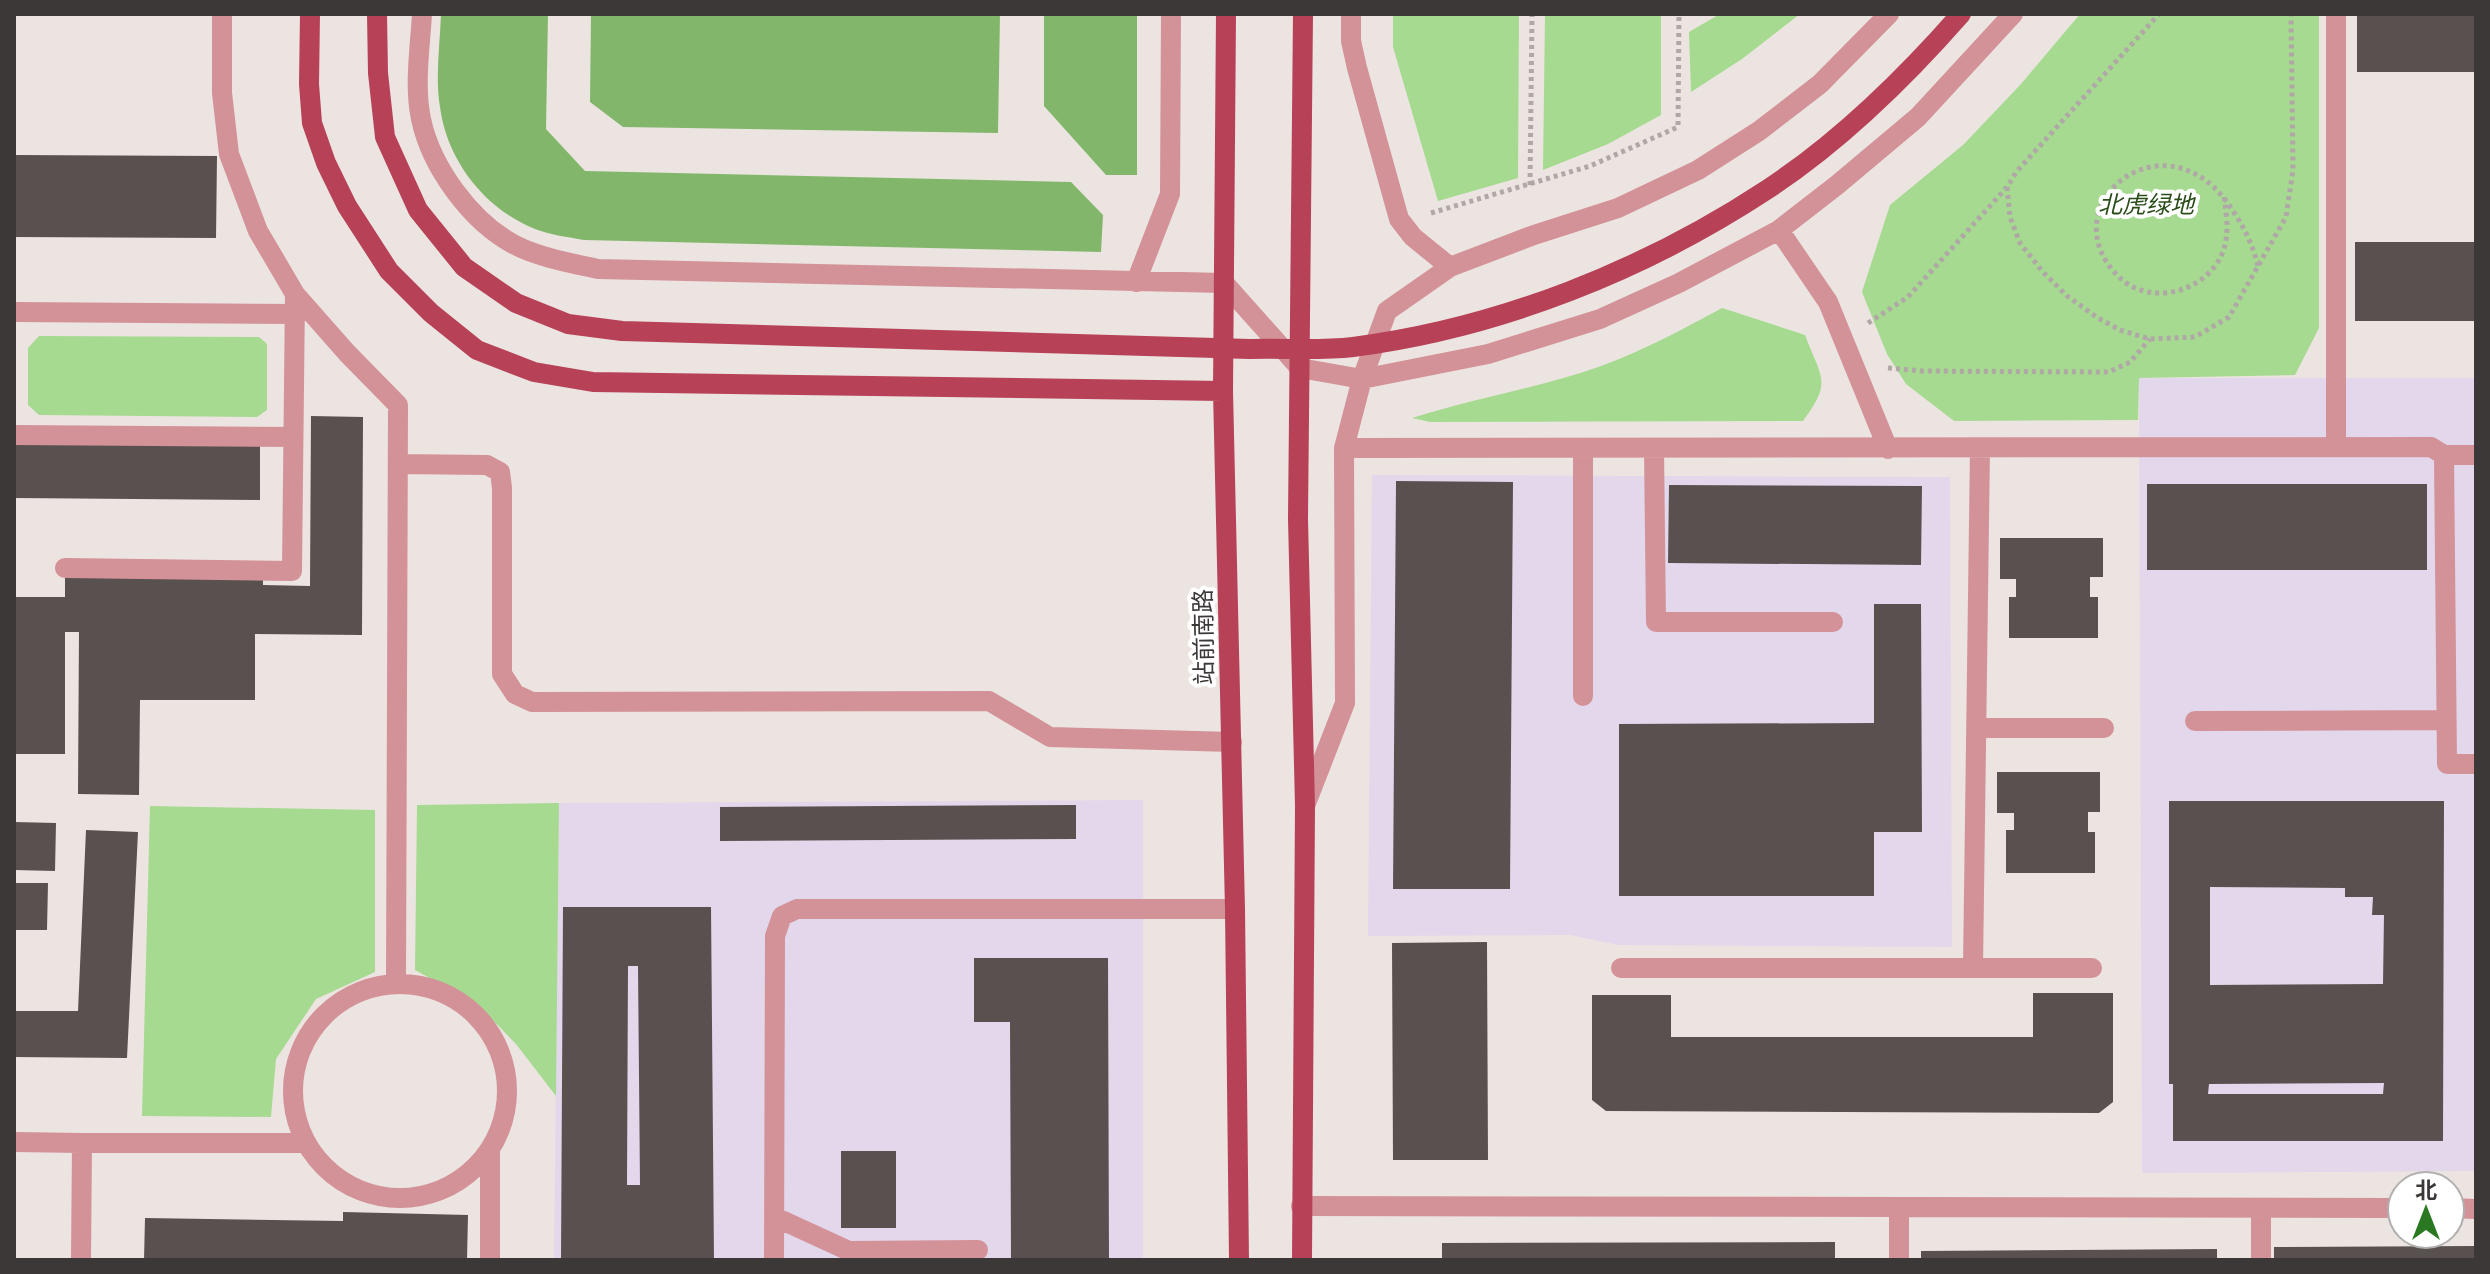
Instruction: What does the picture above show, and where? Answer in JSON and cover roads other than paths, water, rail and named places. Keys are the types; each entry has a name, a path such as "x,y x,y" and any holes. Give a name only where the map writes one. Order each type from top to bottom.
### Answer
{"main road":[{"path":"310,14 312,123 326,163 347,206 389,271 431,313 477,350 534,372 593,382 1223,391"},
{"path":"377,14 378,73 385,137 418,210 464,267 516,303 568,324 638,332 1250,349 1350,347 1435,333 1541,301 1635,264 1713,223 1770,188 1831,141 1922,58 1961,14"},
{"name":"站前南路","path":"1226,14 1223,391 1232,742 1239,1260"},
{"path":"1302,1260 1305,806 1298,519 1303,14"}],"street":[{"path":"222,14 222,93 229,154 258,231 295,304 398,405 396,983"},
{"path":"422,14 421,117 433,156 452,188 484,221 514,244 558,260 598,269 1224,283 1300,368 1362,379 1488,354 1600,319 1679,283 1779,230 1918,117 2013,14"},
{"path":"1136,282 1170,194 1171,14"},
{"path":"1351,14 1351,41 1357,68 1399,219 1413,237 1450,267"},
{"path":"1305,806 1345,703 1344,448 1362,379 1387,311 1450,267 1618,208 1698,170 1759,131 1820,84 1889,14"},
{"path":"2336,14 2336,446"},
{"path":"1779,230 1828,302 1888,449"},
{"path":"14,312 295,304"},
{"path":"65,568 292,571 295,304"},
{"path":"14,435 293,437"},
{"path":"1344,448 2336,446 2431,447 2444,455 2476,455"},
{"path":"1583,448 1583,696"},
{"path":"1654,448 1656,622 1833,622"},
{"path":"1973,968 1980,448"},
{"path":"2444,455 2447,764 2476,764"},
{"path":"398,464 487,465 500,472 502,674 515,694 532,702 989,701 1050,737 1232,742"},
{"path":"2195,721 2446,720"},
{"path":"1977,728 2104,728"},
{"path":"774,1260 775,936 782,916 797,909 1235,909"},
{"path":"1621,968 2092,968"},
{"path":"396,983 442,991 480,1018 494,1038 508,1082 507,1106 501,1129 475,1168 455,1183 433,1193 408,1198 384,1197 360,1191 338,1179 319,1163 305,1143 296,1120 292,1097 293,1072 300,1049 312,1027 329,1009 349,995 396,983"},
{"path":"14,1142 305,1143"},
{"path":"81,1260 82,1143"},
{"path":"490,1149 490,1260"},
{"path":"1301,1206 2386,1208"},
{"path":"1899,1207 1899,1260"},
{"path":"2261,1208 2261,1260"},
{"path":"775,1217 849,1256 978,1250"}],"park label":[{"name":"北虎绿地","path":"2146,205"}]}
